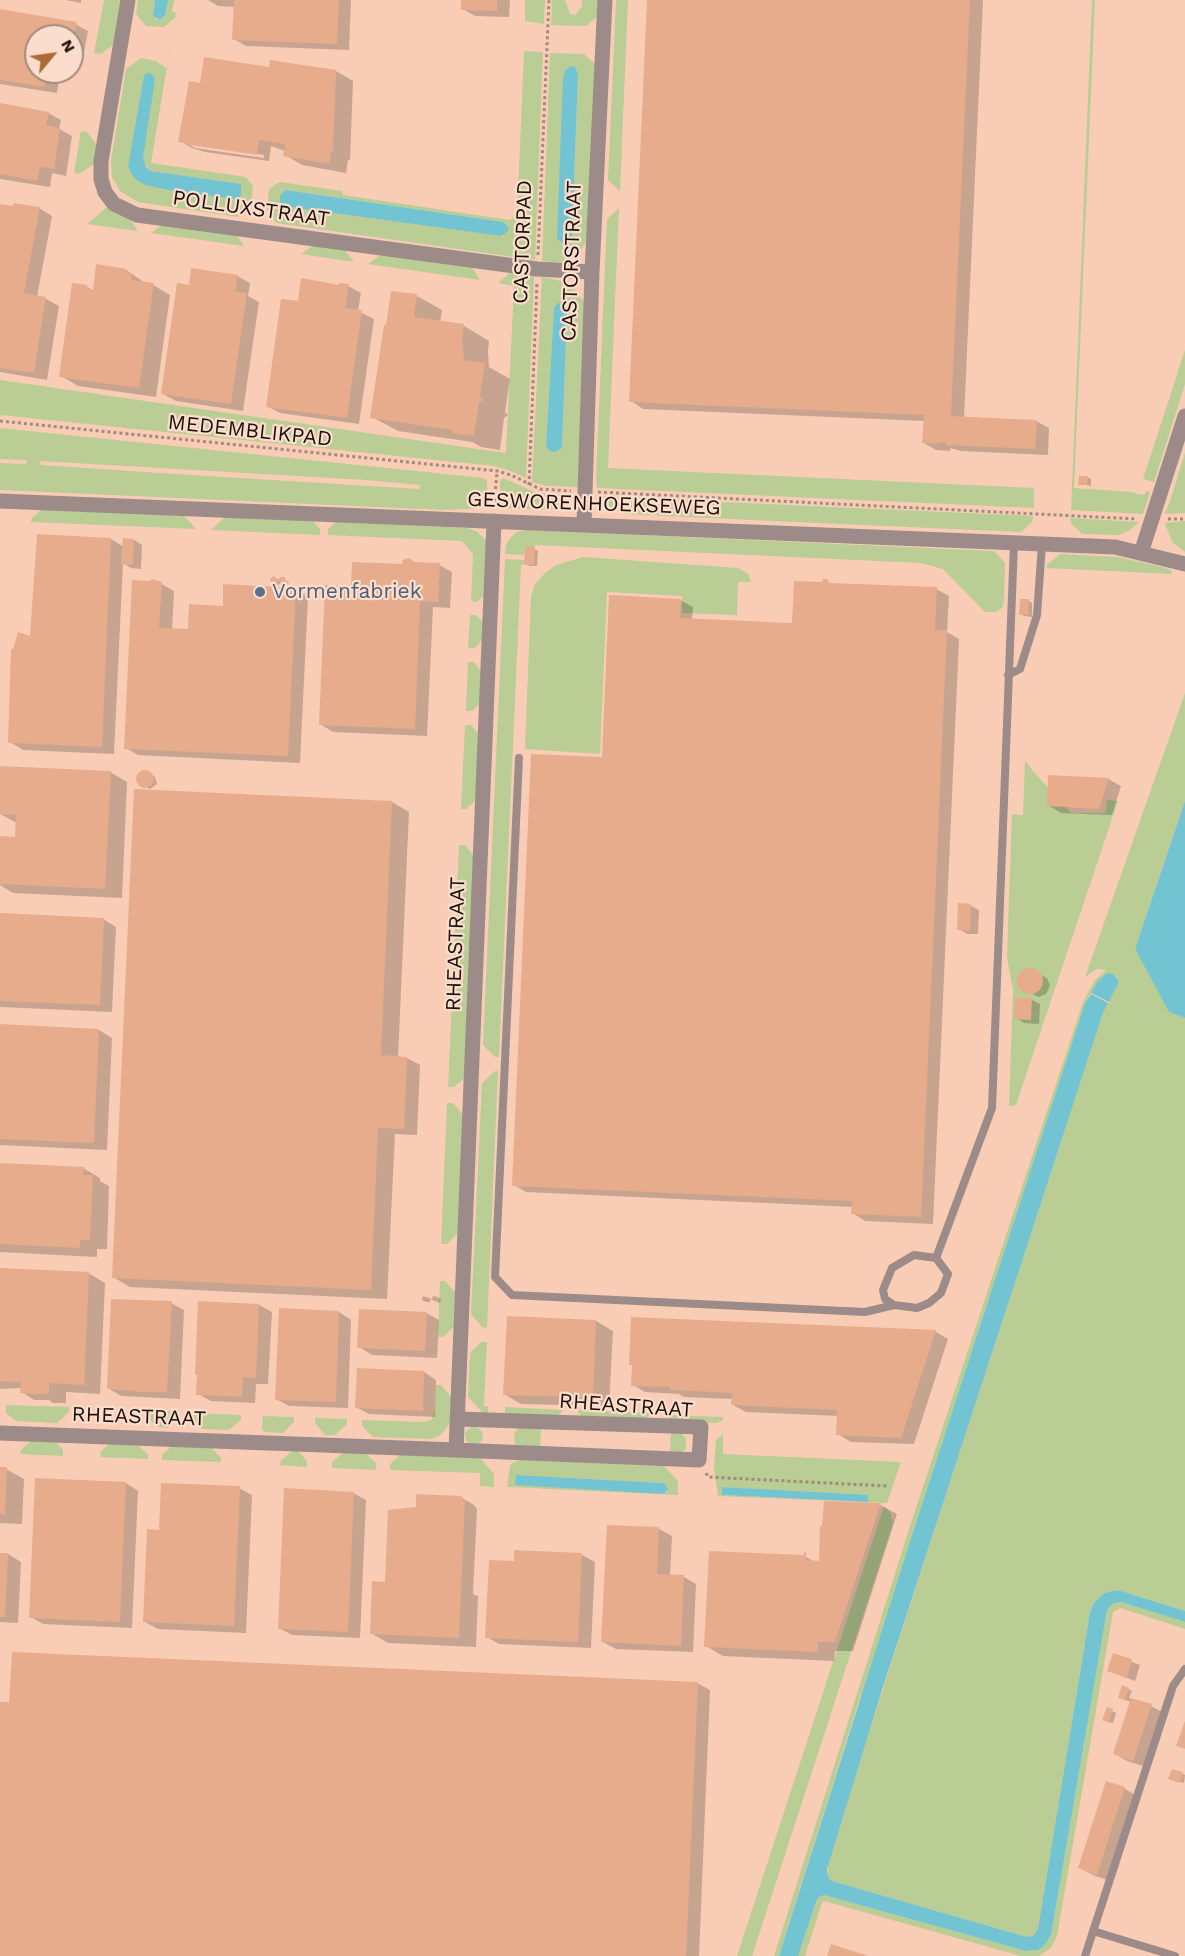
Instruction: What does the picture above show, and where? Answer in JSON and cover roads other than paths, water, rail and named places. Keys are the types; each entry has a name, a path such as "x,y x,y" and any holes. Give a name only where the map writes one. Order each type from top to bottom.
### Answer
{"street":[{"name":"POLLUXSTRAAT","path":"128,0 101,160 101,179 105,192 114,204 137,215 537,269 592,272"},
{"name":"CASTORSTRAAT","path":"584,524 592,272 605,0"},
{"path":"1141,553 1185,416"},
{"name":"GESWORENHOEKSEWEG","path":"0,501 1115,547 1185,564"},
{"name":"RHEASTRAAT","path":"456,1450 494,521"},
{"name":"RHEASTRAAT","path":"0,1433 699,1460 701,1427 458,1419"}],"lane":[{"path":"936,1258 992,1108 1014,544"},
{"path":"1008,675 1020,669 1037,615 1042,544"},
{"path":"519,758 495,1277 512,1295 866,1312 894,1305 916,1308 929,1303 941,1293 948,1274 936,1258 914,1256 891,1268 883,1290 885,1299 894,1305"},
{"path":"1085,1956 1173,1686 1185,1669"},
{"path":"1093,1930 1175,1956"}],"water":[{"path":"155,0 168,0 165,16 160,20 153,16"},
{"path":"571,66 575,67 578,73 572,237 570,242 563,244 557,238 563,78 565,70"},
{"path":"147,73 152,74 155,79 143,158 146,167 151,171 241,184 241,196 234,199 174,191 145,185 135,179 128,167 144,76"},
{"path":"286,190 503,222 508,227 508,231 501,236 283,206 280,196"},
{"path":"561,302 566,305 567,310 562,448 555,452 550,451 546,446 554,308"},
{"path":"1185,801 1185,1018 1169,1012 1135,949"},
{"path":"1107,973 1113,974 1119,982 1109,1002 1091,993 1097,982"},
{"path":"1091,994 1108,1003 882,1690 827,1869 828,1877 832,1881 1027,1937 1034,1935 1038,1929 1090,1612 1094,1603 1104,1593 1118,1590 1185,1611 1185,1622 1121,1602 1112,1604 1107,1610 1051,1935 1045,1945 1038,1950 1026,1951 824,1895 816,1902 798,1956 779,1956 915,1526 1085,1003"},
{"path":"516,1475 664,1483 668,1489 664,1494 515,1485"},
{"path":"722,1487 868,1495 868,1502 722,1495"}],"place":[{"name":"Vormenfabriek","path":"260,592"}]}
